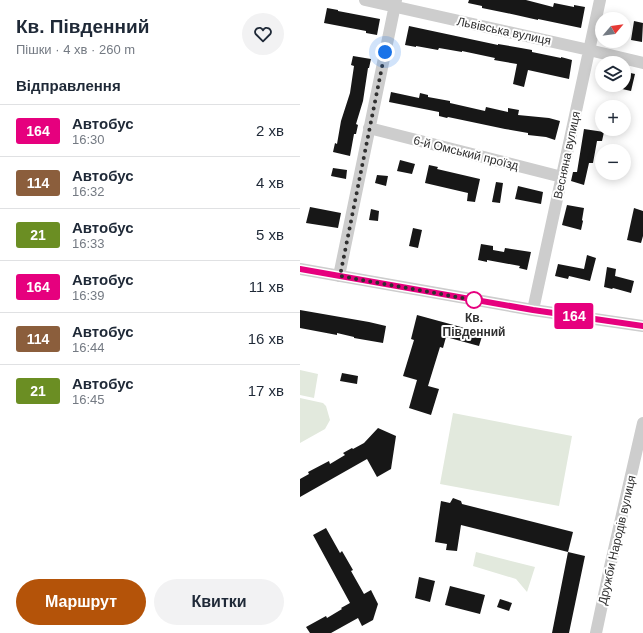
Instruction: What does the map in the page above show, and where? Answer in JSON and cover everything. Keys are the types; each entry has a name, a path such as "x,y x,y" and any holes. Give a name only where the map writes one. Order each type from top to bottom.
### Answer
{"street":[{"name":"Львівська вулиця","path":"366,0 396,3 643,63"},
{"name":"Весняна вулиця","path":"533,310 600,0"},
{"path":"340,276 369,128 396,3"},
{"name":"6-й Омський проїзд","path":"369,128 562,177"},
{"path":"300,269 533,310 643,326"},
{"name":"Дружби Народів вулиця","path":"596,633 643,423"}],"shaded area":[{"path":"300,370 318,374 314,398 300,395"},
{"path":"300,398 323,403 326,406 330,420 325,429 300,443"},
{"path":"453,413 572,436 559,506 440,484"},
{"path":"476,552 535,567 527,592 516,579 473,566"}],"building":[{"path":"469,0 526,0 553,7 554,3 574,7 574,5 585,7 581,28 482,8 482,6 468,3"},
{"path":"327,8 380,19 377,35 366,33 366,31 324,23"},
{"path":"634,21 643,23 642,42 631,40"},
{"path":"409,26 498,45 532,50 532,52 572,60 569,79 528,70 524,87 513,84 517,64 494,60 495,58 462,51 439,48 438,50 405,45"},
{"path":"353,56 371,59 368,68 363,101 356,124 358,125 356,134 354,134 350,156 333,152 335,143 337,144 341,121 350,93 354,66 351,65"},
{"path":"631,73 635,74 631,91"},
{"path":"391,92 419,98 420,93 428,95 428,97 450,101 450,103 485,111 486,107 508,112 508,108 519,110 518,115 549,118 560,121 555,140 546,137 528,135 528,133 447,118 439,116 439,112 389,102"},
{"path":"584,129 595,131 595,136 603,136 602,141 597,141 596,144 595,144 593,163 589,163 584,185 571,181 573,172 577,172"},
{"path":"400,160 415,164 412,174 397,171"},
{"path":"429,165 438,167 437,169 480,179 475,202 467,201 468,193 425,183"},
{"path":"333,168 347,170 346,179 331,176"},
{"path":"377,175 388,176 386,186 375,183"},
{"path":"496,182 503,183 500,203 492,202"},
{"path":"518,186 543,192 541,204 515,199"},
{"path":"567,205 584,208 581,230 562,225"},
{"path":"310,207 341,213 338,228 306,223"},
{"path":"634,208 643,211 643,236 641,243 627,240"},
{"path":"371,209 379,211 378,221 369,220"},
{"path":"413,228 422,230 418,248 409,246"},
{"path":"481,244 493,246 493,250 504,252 505,248 531,252 527,270 519,268 520,266 487,260 487,262 478,260"},
{"path":"587,255 596,258 590,281 569,276 568,279 555,276 558,264 584,269"},
{"path":"607,267 616,269 615,276 634,281 631,293 604,287"},
{"path":"300,310 386,326 383,343 354,338 337,333 337,335 300,328"},
{"path":"417,315 483,333 479,346 446,337 443,348 440,347 428,386 439,389 431,415 409,408 417,380 403,376 414,340 411,339"},
{"path":"342,373 358,376 357,384 340,381"},
{"path":"378,428 396,436 391,469 377,477 367,459 300,497 300,479 309,474 308,472 329,461 330,464 345,455 343,453 364,443"},
{"path":"453,498 461,501 462,504 573,532 568,552 461,525 457,551 446,550 447,544 435,542 441,501 450,503"},
{"path":"326,528 340,553 342,551 353,570 351,571 364,594 371,590 378,604 373,620 362,626 358,618 331,633 310,633 306,627 326,616 327,618 350,603 313,535"},
{"path":"568,552 585,556 569,633 552,633"},
{"path":"419,577 435,581 430,602 415,598"},
{"path":"450,586 485,595 480,614 445,605"},
{"path":"500,599 512,603 509,611 497,607"}],"bus line":[{"name":"164","path":"300,269 533,310 643,326"}],"place":[{"name":"Кв. Південний","path":"474,300"}],"route":[{"path":"385,52 340,276 474,300"}]}
